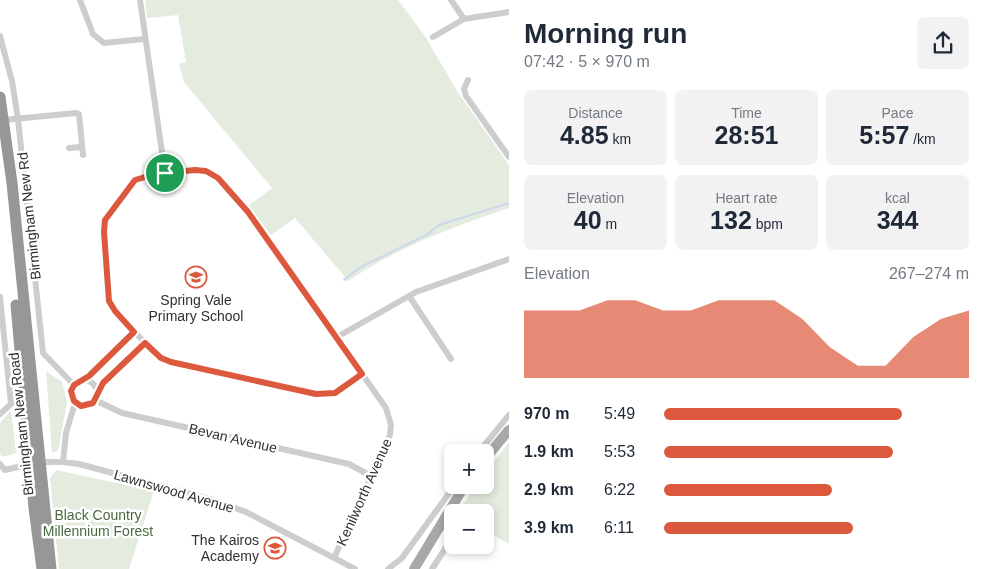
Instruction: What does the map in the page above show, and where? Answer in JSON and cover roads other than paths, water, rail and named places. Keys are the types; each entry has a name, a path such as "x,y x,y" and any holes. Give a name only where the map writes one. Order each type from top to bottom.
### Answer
{"highway":[{"name":"Birmingham New Road","path":"0,96 4,120 35,463 42,569"},
{"name":"Birmingham New Road","path":"0,148 24,397 51,569"}],"main road":[{"path":"494,448 509,430"},
{"path":"414,569 460,494"}],"street":[{"path":"80,0 93,34 104,43 144,39"},
{"path":"140,0 144,39 165,173"},
{"path":"451,0 464,20"},
{"path":"433,37 464,20 509,12"},
{"name":"Birmingham New Rd","path":"0,36 12,81 18,119 43,354 74,385"},
{"path":"468,80 464,89 466,96 509,157"},
{"path":"4,120 79,114 83,155"},
{"path":"69,148 82,147"},
{"name":"Kenilworth Avenue","path":"334,558 390,435 391,425 386,408 248,212 218,178 201,170 165,173 135,180 105,220 104,232 109,301 115,311 134,332 161,358 171,362 316,394 335,393 362,374"},
{"path":"337,337 409,296 509,259"},
{"path":"409,296 451,358"},
{"path":"0,297 11,404"},
{"path":"63,462 66,433 75,403 71,395 74,385 89,376 134,332"},
{"path":"75,403 85,406 96,397 103,383 145,343"},
{"path":"82,381 93,383 96,397"},
{"path":"0,414 11,404 24,397"},
{"name":"Bevan Avenue","path":"96,397 122,413 349,464 371,476"},
{"path":"485,444 509,415"},
{"name":"Lawnswood Avenue","path":"2,470 13,466 35,463 63,462 213,500 246,512 355,569"},
{"path":"388,569 402,558 448,494"},
{"path":"432,569 444,552"}],"waterway":[{"path":"344,280 359,268 428,234 439,225 509,203"}],"place":[{"name":"Spring Vale Primary School","path":"196,277"},
{"name":"The Kairos Academy","path":"275,548"}],"park label":[{"name":"Black Country Millennium Forest","path":"98,524"}]}
